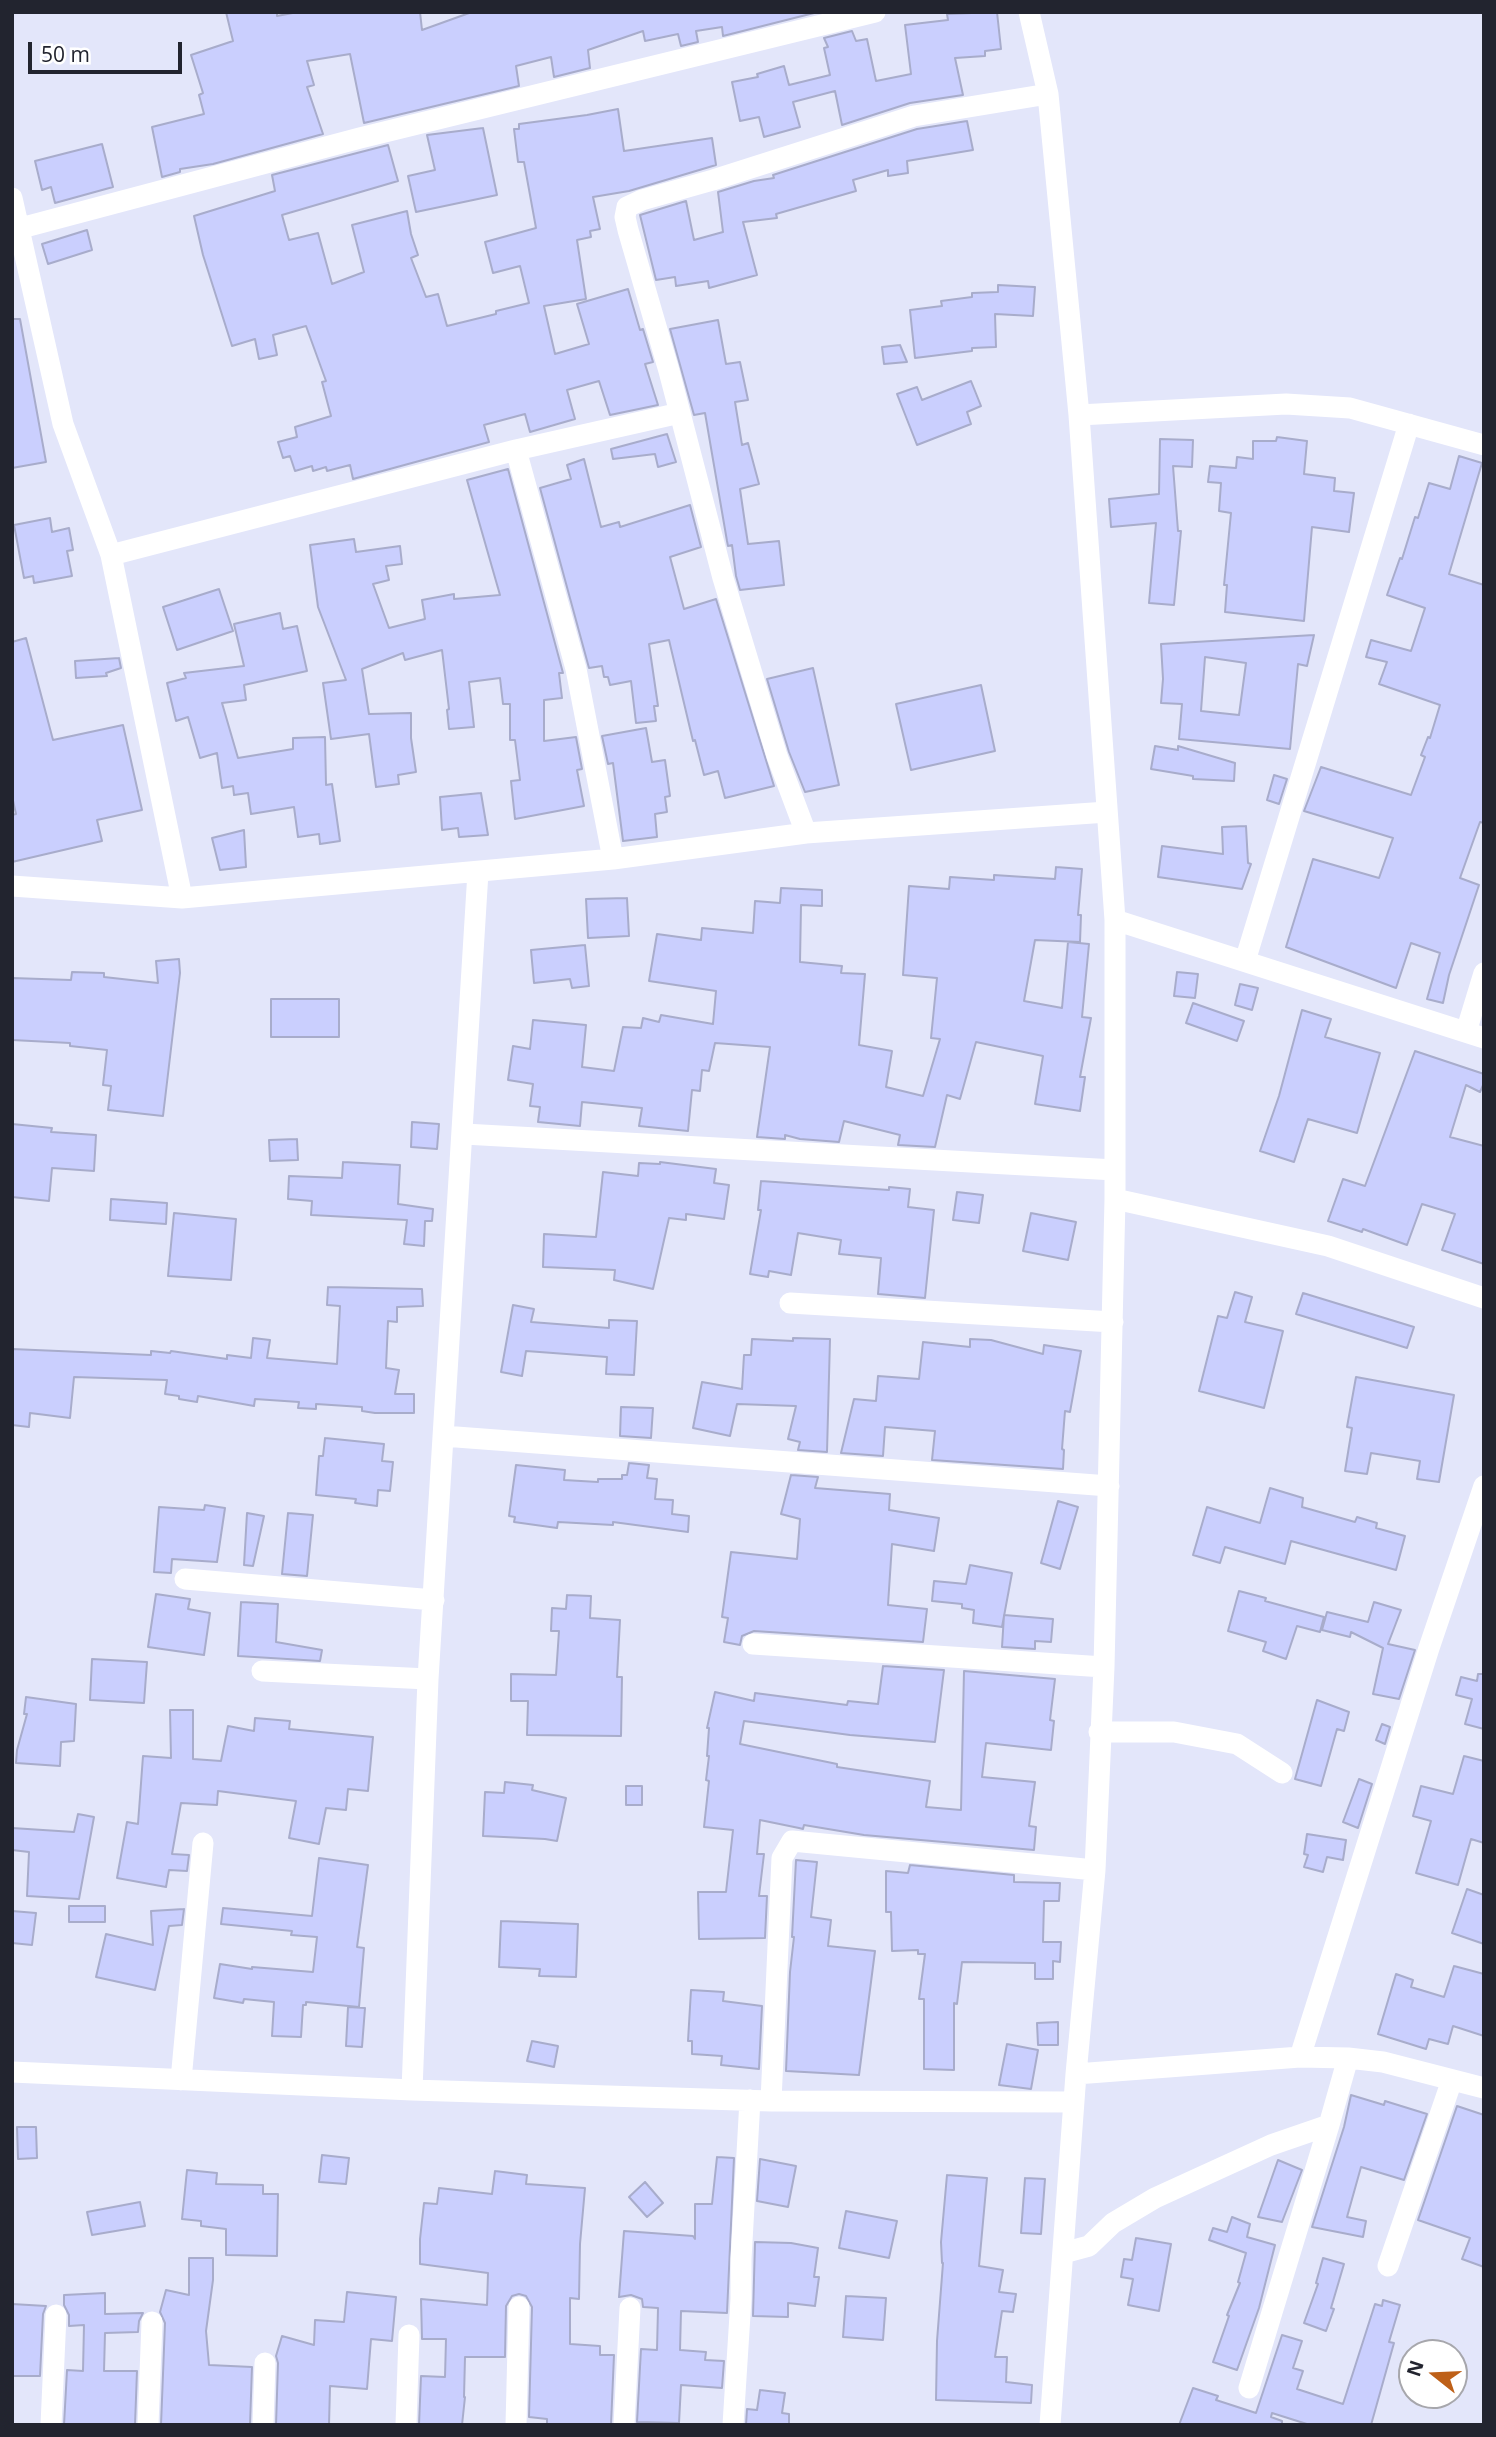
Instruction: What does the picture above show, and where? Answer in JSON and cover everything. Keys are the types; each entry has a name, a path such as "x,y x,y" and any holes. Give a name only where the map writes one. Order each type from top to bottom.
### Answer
{"street":[{"path":"21,228 360,138 875,12"},
{"path":"1029,12 1048,94 1079,415 1115,920 1115,1199 1104,1667 1094,1870 1050,2425"},
{"path":"806,833 777,756 742,642 628,230 625,217 627,207 642,200 914,116 1048,94"},
{"path":"12,198 21,228 62,424 111,555 182,898"},
{"path":"1079,415 1286,404 1350,408 1484,445"},
{"path":"111,555 516,450 680,413"},
{"path":"1245,961 1409,424"},
{"path":"516,450 576,668 613,859"},
{"path":"12,886 182,898 613,859 806,833 1107,811"},
{"path":"412,2090 428,1679 464,1134 478,872"},
{"path":"1115,920 1475,1035 1484,973"},
{"path":"464,1134 1115,1170"},
{"path":"1115,1199 1328,1246 1484,1298"},
{"path":"790,1303 1112,1322"},
{"path":"443,1436 1109,1486"},
{"path":"1300,2057 1429,1648 1484,1486"},
{"path":"186,1579 434,1600"},
{"path":"753,1644 1104,1667"},
{"path":"262,1671 428,1679"},
{"path":"1099,1732 1174,1731 1237,1744 1282,1773"},
{"path":"733,2425 741,2259 760,2100 782,1858 792,1841 1094,1870"},
{"path":"181,2080 203,1843"},
{"path":"1076,2074 1300,2057 1348,2058 1383,2062 1484,2088"},
{"path":"1249,2388 1348,2058"},
{"path":"12,2072 412,2090 760,2100 1074,2102"},
{"path":"1388,2266 1452,2080"},
{"path":"1063,2253 1089,2246 1113,2223 1155,2197 1270,2145 1329,2125"},
{"path":"516,2425 519,2307"},
{"path":"624,2425 630,2308"},
{"path":"51,2425 56,2315"},
{"path":"148,2425 152,2322"},
{"path":"406,2425 409,2335"},
{"path":"263,2425 265,2363"}],"building":[{"path":"226,12 277,12 277,16 298,12 420,12 422,30 472,12 814,13 723,36 722,27 696,31 698,42 681,46 678,34 645,41 643,31 588,50 590,68 554,77 551,57 516,66 519,86 364,123 350,54 307,61 314,85 307,87 323,134 213,164 180,169 180,172 162,177 152,127 204,114 199,95 203,93 191,55 233,41"},
{"path":"997,12 1001,49 985,51 985,56 955,58 963,95 910,103 842,125 835,91 793,102 800,127 764,137 759,117 740,121 732,82 758,77 757,74 784,66 789,85 830,75 824,48 828,47 824,38 852,31 856,41 867,39 876,81 911,74 905,25 948,20 947,14"},
{"path":"618,109 624,151 712,138 716,165 629,191 593,197 600,229 590,231 591,237 577,240 586,299 544,306 555,354 589,344 577,304 628,289 653,362 645,364 658,405 610,415 599,381 567,390 575,419 530,432 525,414 484,425 489,442 353,479 350,465 327,471 326,467 313,471 312,466 295,471 290,456 283,458 278,442 297,437 295,427 331,416 322,382 326,381 306,326 273,335 277,355 259,359 255,339 232,346 203,255 194,216 275,191 272,175 388,145 398,181 282,215 289,240 318,233 332,284 364,272 352,225 407,211 418,255 411,258 426,297 438,294 447,326 496,314 496,311 529,303 520,266 493,273 485,242 536,228 524,162 518,162 514,129 519,129 519,124"},
{"path":"967,121 973,150 907,161 908,173 888,176 888,170 853,180 856,191 776,214 777,218 743,222 757,275 709,288 708,281 676,286 675,277 656,280 640,215 686,201 694,240 723,232 718,192 774,178 773,175 917,129"},
{"path":"483,128 497,195 416,212 408,176 435,170 427,135"},
{"path":"102,144 113,187 55,203 51,187 42,190 35,161"},
{"path":"87,230 92,250 48,264 42,244"},
{"path":"998,285 1035,287 1033,316 995,314 996,347 972,348 972,351 915,358 910,310 942,306 941,301 972,297 972,293 998,292"},
{"path":"12,319 20,319 46,462 12,468"},
{"path":"718,320 726,364 740,362 748,400 735,402 742,445 748,443 759,484 740,489 748,544 779,541 784,585 740,590 732,545 728,546 727,541 705,413 694,415 670,329"},
{"path":"900,345 907,362 884,364 882,347"},
{"path":"971,381 981,406 967,412 971,424 917,445 897,394 917,387 922,400"},
{"path":"667,434 676,462 658,467 655,454 613,459 611,449"},
{"path":"1277,437 1307,441 1304,474 1335,478 1334,491 1354,493 1349,532 1312,527 1304,621 1225,612 1227,585 1224,585 1231,513 1219,511 1221,483 1208,482 1210,466 1236,468 1237,457 1253,459 1253,441 1276,441"},
{"path":"1160,439 1193,440 1192,467 1173,466 1178,531 1181,531 1174,605 1149,603 1156,523 1111,527 1109,499 1159,494"},
{"path":"1459,456 1482,463 1449,574 1484,585 1484,823 1480,822 1460,878 1479,885 1449,975 1443,1003 1427,999 1440,953 1411,943 1396,988 1286,947 1313,859 1379,878 1393,838 1304,811 1321,767 1411,795 1425,757 1421,755 1428,737 1430,738 1440,705 1379,684 1387,662 1366,657 1371,640 1411,651 1425,608 1387,595 1429,483 1450,489"},
{"path":"584,459 601,527 619,522 620,527 690,505 701,547 670,557 684,609 716,599 774,786 725,798 718,771 704,775 695,740 693,741 669,640 649,644 658,706 654,706 656,721 636,723 631,681 610,685 608,677 604,677 602,666 589,668 540,488 571,479 567,465"},
{"path":"508,469 563,673 559,673 562,698 544,700 544,741 576,737 582,769 577,770 584,806 515,819 511,781 520,780 515,740 510,740 510,704 503,704 500,678 469,682 474,727 449,729 442,650 405,660 403,653 362,669 369,714 411,713 411,738 416,772 398,775 399,784 376,787 369,734 331,739 323,683 346,680 318,607 310,545 354,539 356,552 400,546 402,564 386,566 389,580 373,584 389,628 425,619 422,600 454,594 454,599 500,595 467,480"},
{"path":"50,518 52,532 69,528 73,550 67,551 72,576 34,583 33,576 24,578 14,525"},
{"path":"219,589 233,631 177,650 163,607"},
{"path":"280,613 283,629 297,626 307,671 244,685 246,700 222,703 238,758 293,749 293,738 325,737 326,785 332,784 340,841 320,844 319,834 298,837 294,807 251,814 248,793 234,795 233,786 222,788 217,753 200,758 188,717 176,721 167,683 186,678 184,673 244,666 234,624"},
{"path":"1314,635 1307,666 1298,664 1290,749 1179,739 1182,704 1161,703 1161,644","holes":["1205,657 1246,663 1239,715 1201,711"]},
{"path":"26,638 53,740 123,725 142,810 97,820 102,841 12,862 12,815 16,814 12,796 12,642"},
{"path":"119,658 121,668 106,673 107,676 76,678 75,661"},
{"path":"813,668 839,785 805,792 789,752 767,679"},
{"path":"981,685 995,751 911,770 896,704"},
{"path":"646,728 652,762 665,760 670,796 665,797 667,812 655,814 657,837 623,841 613,763 608,764 602,736"},
{"path":"1155,746 1178,750 1178,746 1235,763 1234,781 1193,779 1193,776 1151,769"},
{"path":"1274,775 1287,779 1279,804 1267,800"},
{"path":"481,793 488,835 459,837 458,828 442,830 440,797"},
{"path":"1246,826 1248,863 1251,864 1242,889 1158,877 1162,846 1223,854 1222,827"},
{"path":"244,830 246,867 220,870 212,838"},
{"path":"1056,867 1082,869 1078,915 1081,915 1080,942 1035,940 1024,1001 1062,1008 1068,942 1089,944 1082,1017 1091,1018 1080,1077 1085,1077 1080,1111 1035,1104 1043,1056 976,1042 960,1099 947,1095 935,1147 898,1145 900,1135 844,1121 839,1142 785,1135 785,1139 757,1137 770,1047 715,1043 709,1071 702,1070 700,1091 692,1090 688,1131 639,1126 642,1108 582,1102 580,1126 538,1122 540,1107 530,1106 533,1084 508,1080 513,1046 530,1049 533,1020 586,1025 582,1067 614,1071 623,1027 641,1028 643,1018 659,1022 661,1015 713,1024 716,991 649,981 657,934 701,940 702,928 753,933 755,901 780,903 781,888 822,890 822,906 801,905 800,962 842,966 841,973 865,974 859,1045 892,1051 886,1087 923,1096 940,1039 931,1038 937,978 903,975 909,886 949,889 950,877 994,880 994,875 1055,879"},
{"path":"627,898 629,936 588,938 586,899"},
{"path":"585,945 589,986 572,988 570,979 534,983 531,950"},
{"path":"179,959 180,973 163,1116 108,1110 111,1086 103,1085 107,1050 70,1046 70,1043 12,1040 12,978 71,980 72,972 104,973 104,977 158,983 156,961"},
{"path":"1177,972 1198,974 1195,998 1174,996"},
{"path":"1240,984 1258,988 1252,1010 1235,1005"},
{"path":"271,999 339,999 339,1037 271,1037"},
{"path":"1193,1003 1244,1021 1237,1041 1186,1023"},
{"path":"1302,1010 1331,1019 1325,1037 1380,1053 1357,1133 1308,1119 1294,1162 1260,1151 1279,1096"},
{"path":"1415,1051 1484,1074 1480,1092 1466,1085 1450,1137 1484,1146 1484,1264 1442,1250 1455,1214 1422,1204 1407,1245 1363,1229 1362,1232 1328,1221 1343,1179 1365,1186"},
{"path":"412,1122 439,1124 437,1149 411,1147"},
{"path":"12,1124 52,1128 51,1132 96,1135 94,1171 52,1168 49,1201 12,1197"},
{"path":"297,1139 298,1160 270,1161 269,1140"},
{"path":"343,1162 400,1165 398,1204 433,1209 432,1221 425,1221 424,1246 404,1244 407,1220 311,1215 312,1201 288,1199 289,1176 342,1178"},
{"path":"660,1162 716,1169 714,1183 729,1185 724,1219 686,1214 686,1220 669,1218 653,1289 614,1280 615,1270 543,1267 544,1234 596,1237 603,1172 638,1176 639,1163"},
{"path":"761,1181 889,1190 889,1187 910,1189 908,1207 934,1210 925,1298 878,1294 881,1258 839,1254 841,1240 798,1233 791,1275 769,1271 768,1277 750,1274 761,1210 758,1210"},
{"path":"957,1192 983,1195 979,1223 953,1220"},
{"path":"111,1199 167,1203 166,1224 110,1220"},
{"path":"174,1213 236,1219 231,1280 168,1276"},
{"path":"1031,1213 1076,1222 1068,1260 1023,1251"},
{"path":"328,1287 422,1289 423,1306 397,1307 397,1322 388,1321 386,1368 399,1370 395,1394 414,1394 414,1413 375,1413 362,1411 362,1407 316,1404 316,1409 298,1408 299,1402 255,1399 254,1406 198,1396 197,1402 165,1394 167,1380 74,1377 70,1418 30,1413 29,1427 12,1425 12,1349 151,1355 151,1351 171,1351 227,1359 227,1355 251,1358 253,1338 270,1340 267,1358 337,1364 340,1306 327,1305"},
{"path":"1235,1292 1252,1297 1245,1322 1283,1331 1264,1408 1199,1391 1218,1316 1227,1318"},
{"path":"1303,1293 1414,1327 1407,1348 1296,1314"},
{"path":"513,1305 534,1309 531,1322 609,1328 609,1320 637,1321 634,1375 606,1374 607,1357 526,1351 522,1376 501,1372"},
{"path":"793,1338 830,1339 827,1452 798,1450 800,1442 788,1439 796,1406 737,1404 730,1436 693,1428 702,1382 742,1389 744,1355 751,1355 752,1339 793,1341"},
{"path":"970,1339 991,1340 1043,1354 1044,1345 1081,1351 1070,1412 1065,1411 1063,1469 932,1460 935,1431 885,1427 883,1456 841,1453 854,1399 876,1401 878,1376 919,1379 923,1342 970,1347"},
{"path":"1356,1377 1454,1395 1439,1482 1417,1479 1420,1461 1371,1453 1367,1474 1345,1471 1352,1428 1347,1427"},
{"path":"621,1407 653,1408 651,1438 620,1436"},
{"path":"325,1438 384,1444 382,1461 393,1462 390,1491 378,1490 377,1506 355,1503 356,1499 316,1495 319,1456 323,1456"},
{"path":"629,1463 649,1465 647,1478 657,1479 655,1499 673,1500 672,1514 689,1516 688,1532 613,1522 613,1525 558,1522 557,1528 514,1522 515,1517 509,1516 516,1465 565,1470 564,1480 598,1482 598,1479 622,1479 622,1475 627,1475"},
{"path":"791,1475 818,1477 815,1488 890,1494 889,1510 939,1518 934,1551 892,1544 888,1605 927,1609 923,1642 754,1631 742,1636 740,1645 724,1642 728,1618 722,1617 731,1552 797,1559 800,1519 781,1514"},
{"path":"1270,1488 1303,1498 1302,1507 1355,1522 1357,1517 1377,1523 1376,1528 1405,1536 1396,1570 1291,1541 1285,1564 1225,1547 1220,1563 1193,1555 1207,1507 1260,1523"},
{"path":"1058,1501 1078,1507 1060,1569 1041,1563"},
{"path":"205,1505 225,1508 217,1562 172,1559 171,1573 154,1572 159,1507 204,1510"},
{"path":"247,1513 264,1516 253,1566 244,1565"},
{"path":"288,1513 313,1515 307,1576 282,1574"},
{"path":"970,1565 1012,1573 1002,1627 973,1623 974,1610 962,1608 962,1604 932,1601 934,1581 966,1584"},
{"path":"1239,1591 1324,1617 1320,1632 1297,1626 1286,1659 1263,1651 1266,1642 1228,1631"},
{"path":"156,1594 190,1599 188,1609 210,1613 204,1655 148,1647"},
{"path":"567,1595 591,1596 590,1618 620,1620 617,1677 622,1677 621,1736 527,1735 528,1701 511,1701 511,1674 556,1675 559,1631 551,1631 552,1608 566,1609"},
{"path":"241,1602 278,1604 276,1642 322,1650 320,1661 238,1656"},
{"path":"1374,1602 1401,1610 1388,1644 1415,1650 1399,1699 1373,1694 1383,1648 1351,1632 1350,1637 1322,1630 1327,1612 1368,1622"},
{"path":"1004,1615 1053,1619 1051,1642 1035,1641 1035,1649 1002,1647"},
{"path":"92,1659 147,1662 144,1703 90,1700"},
{"path":"883,1666 944,1670 935,1742 850,1735 744,1721 740,1744 837,1764 837,1767 930,1781 926,1807 961,1810 964,1671 1055,1679 1050,1720 1054,1721 1051,1750 986,1743 982,1777 1035,1782 1029,1826 1036,1827 1034,1850 864,1835 804,1825 803,1829 760,1820 757,1854 764,1854 759,1896 767,1896 765,1938 699,1939 698,1892 726,1892 733,1830 704,1827 709,1781 706,1780 709,1756 707,1728 715,1692 754,1701 755,1693 847,1705 848,1701 878,1704"},
{"path":"1478,1674 1484,1674 1484,1729 1465,1724 1472,1699 1456,1695 1461,1677 1477,1681"},
{"path":"26,1697 76,1704 74,1741 61,1742 60,1766 16,1763 27,1714 24,1714"},
{"path":"1317,1700 1349,1712 1344,1731 1337,1729 1321,1786 1295,1779"},
{"path":"170,1710 193,1710 193,1759 221,1761 228,1726 254,1731 255,1718 290,1721 289,1729 373,1737 368,1791 348,1789 346,1810 326,1808 319,1844 289,1838 296,1801 218,1791 217,1805 181,1803 172,1854 189,1855 187,1871 169,1870 166,1887 117,1878 127,1822 138,1824 143,1756 171,1758"},
{"path":"1382,1724 1390,1727 1385,1744 1376,1740"},
{"path":"1464,1756 1484,1761 1484,1843 1471,1839 1458,1885 1416,1873 1431,1821 1413,1816 1421,1786 1453,1794"},
{"path":"1359,1779 1372,1784 1358,1828 1343,1822"},
{"path":"505,1782 533,1785 532,1790 566,1798 557,1841 483,1836 485,1792 504,1793"},
{"path":"626,1786 642,1786 642,1805 626,1805"},
{"path":"78,1814 94,1817 79,1899 27,1896 29,1852 12,1850 12,1828 74,1832"},
{"path":"1307,1834 1346,1840 1343,1860 1327,1857 1323,1872 1304,1867 1308,1855 1304,1854"},
{"path":"319,1858 368,1865 357,1947 364,1948 359,2007 306,2002 306,2005 303,2005 301,2037 272,2036 274,2002 244,1999 243,2003 214,1998 220,1964 252,1969 313,1972 317,1937 291,1935 292,1931 221,1924 223,1908 312,1916"},
{"path":"796,1860 817,1862 811,1917 831,1920 828,1946 875,1951 859,2075 786,2071"},
{"path":"910,1865 1014,1875 1014,1882 1060,1883 1059,1901 1044,1901 1043,1942 1061,1942 1060,1962 1053,1961 1053,1979 1035,1979 1035,1963 962,1962 957,2004 954,2003 954,2070 924,2069 924,1999 919,1999 925,1954 918,1954 918,1950 892,1951 891,1912 886,1912 886,1871 908,1873"},
{"path":"1467,1889 1484,1895 1484,1944 1452,1933"},
{"path":"69,1906 105,1906 105,1922 69,1922"},
{"path":"184,1909 182,1925 169,1926 155,1990 96,1977 106,1934 153,1945 151,1911"},
{"path":"12,1911 36,1913 32,1945 12,1943"},
{"path":"501,1921 578,1924 576,1977 539,1976 540,1969 499,1967"},
{"path":"1454,1966 1484,1974 1484,2036 1453,2026 1448,2044 1429,2039 1426,2049 1378,2034 1396,1974 1413,1980 1411,1987 1444,1997"},
{"path":"691,1990 724,1992 723,2001 762,2006 759,2069 721,2065 722,2056 692,2054 692,2041 688,2041"},
{"path":"348,2007 365,2008 362,2047 346,2046"},
{"path":"1058,2022 1058,2045 1038,2045 1037,2023"},
{"path":"532,2041 558,2046 554,2067 527,2061"},
{"path":"1007,2044 1038,2050 1031,2089 999,2085"},
{"path":"1351,2095 1384,2105 1385,2101 1427,2114 1404,2180 1361,2167 1347,2217 1366,2221 1363,2237 1312,2227 1344,2127"},
{"path":"1457,2106 1484,2115 1484,2267 1462,2259 1470,2238 1418,2220"},
{"path":"17,2127 36,2127 37,2158 18,2159"},
{"path":"322,2155 349,2158 346,2184 319,2182"},
{"path":"717,2157 734,2158 727,2313 681,2311 680,2350 706,2352 705,2360 724,2361 722,2388 681,2385 679,2423 637,2422 641,2349 657,2350 658,2308 643,2307 642,2299 631,2295 619,2297 624,2231 693,2236 695,2239 695,2204 712,2204"},
{"path":"760,2159 796,2166 788,2207 757,2201"},
{"path":"1278,2160 1302,2170 1282,2222 1258,2217"},
{"path":"187,2170 217,2173 216,2184 263,2185 263,2194 278,2194 277,2256 226,2255 226,2229 201,2226 201,2221 182,2219"},
{"path":"495,2171 527,2175 526,2184 585,2188 579,2299 570,2298 570,2344 600,2346 600,2355 614,2355 611,2425 547,2425 547,2419 529,2417 532,2307 526,2296 519,2294 512,2296 506,2306 505,2357 465,2357 462,2425 419,2425 421,2376 445,2377 446,2339 422,2339 421,2299 487,2305 488,2273 420,2264 424,2203 437,2204 439,2188 492,2194"},
{"path":"947,2175 987,2178 979,2266 1003,2270 999,2292 1016,2294 1013,2312 1002,2311 995,2357 1007,2357 1006,2382 1032,2385 1031,2403 936,2400 943,2263 941,2242"},
{"path":"1025,2178 1045,2179 1041,2234 1021,2233"},
{"path":"645,2182 663,2203 647,2217 629,2197"},
{"path":"140,2202 145,2226 92,2235 87,2212"},
{"path":"846,2211 897,2221 889,2258 839,2248"},
{"path":"1232,2217 1250,2224 1247,2237 1275,2245 1259,2308 1237,2370 1213,2362 1240,2283 1238,2282 1246,2253 1209,2240 1213,2228 1227,2232"},
{"path":"1136,2238 1171,2244 1159,2311 1128,2305 1133,2279 1121,2277 1124,2259 1132,2260"},
{"path":"755,2242 791,2243 818,2248 814,2277 819,2277 815,2306 788,2303 788,2317 753,2316"},
{"path":"189,2258 213,2258 206,2331 209,2365 252,2367 250,2425 161,2425 165,2323 160,2312 166,2290 189,2295"},
{"path":"1323,2258 1344,2264 1326,2331 1304,2323 1318,2284 1316,2283"},
{"path":"347,2292 396,2297 392,2341 371,2339 367,2389 330,2386 329,2425 276,2425 276,2356 282,2336 314,2345 315,2320 344,2322"},
{"path":"105,2293 105,2314 143,2313 138,2332 105,2333 104,2371 137,2371 135,2425 64,2425 67,2370 83,2371 84,2325 69,2326 64,2295"},
{"path":"846,2296 886,2298 883,2340 843,2337"},
{"path":"1383,2300 1400,2305 1389,2342 1394,2343 1371,2425 1310,2425 1272,2413 1271,2417 1282,2421 1282,2425 1179,2425 1193,2388 1218,2396 1216,2400 1256,2413 1282,2335 1302,2341 1293,2368 1303,2371 1297,2389 1343,2404 1375,2304 1382,2306"},
{"path":"12,2304 46,2306 43,2314 40,2376 12,2376"},
{"path":"760,2390 785,2393 782,2413 789,2414 789,2425 746,2425 747,2409 757,2410"}]}
